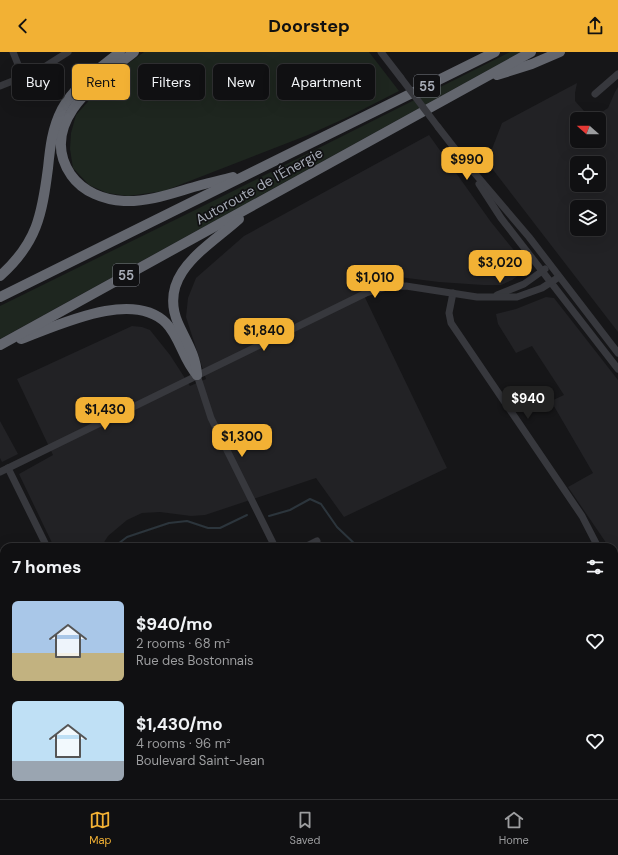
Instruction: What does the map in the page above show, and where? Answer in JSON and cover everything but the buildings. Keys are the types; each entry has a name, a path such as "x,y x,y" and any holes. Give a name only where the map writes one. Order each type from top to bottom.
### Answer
{"highway":[{"path":"0,276 23,250 33,234 38,221 44,198 51,144 56,124 62,110 82,83 120,52"},
{"path":"134,52 87,91 72,110 65,124 62,137 62,153 69,171 80,185 93,194 103,197 117,200 139,200 161,197 254,171"},
{"name":"55","path":"254,171 496,52"},
{"name":"Autoroute de l'Énergie","path":"0,346 531,52"},
{"path":"476,82 532,64 560,52"},
{"name":"Autoroute de l'Énergie","path":"0,297 254,171"},
{"path":"197,375 197,364 174,312 173,298 175,286 191,260 252,206"},
{"path":"0,346 87,316 117,310 139,310 157,316 168,326 188,364 197,375"}],"street":[{"path":"13,52 18,64"},
{"path":"50,64 68,52"},
{"path":"380,52 466,163 508,211 618,353"},
{"path":"595,94 618,74"},
{"path":"0,86 12,81"},
{"path":"466,163 501,218 618,369"},
{"path":"493,297 517,288 550,265"},
{"path":"0,472 335,307 371,291 387,287 403,286 477,297 517,297 551,283 559,276"},
{"path":"453,293 449,314 452,325 582,516 596,543"},
{"path":"197,375 211,418 273,543"},
{"path":"8,468 45,543"},
{"path":"313,543 317,541"}],"shaded area":[{"path":"144,52 369,52 399,91 348,117 308,135 164,191 128,196 107,193 89,185 73,168 70,149 71,133 76,115 89,100 130,100 130,64 127,64"},
{"path":"510,52 521,52 0,339 0,306"},
{"path":"577,83 575,101 584,111 587,112 570,112 570,148 606,148 606,112 602,112 608,108 618,87 618,332 487,162 502,123"},
{"path":"429,135 491,222 525,264 522,273 501,285 439,282 391,276 358,283 447,468 344,517 316,478 205,515 191,516 160,512 142,513 127,520 108,536 104,543 52,543 19,474 53,455 17,379 132,326 150,330 170,355 190,386 206,379 186,317 188,298 196,278 244,236"},
{"path":"546,297 554,298 618,380 618,543 606,543 568,487 593,473 551,401 564,395 532,346 516,353 498,324 496,314 516,309"},
{"path":"0,421 18,454 2,462 0,458"}],"waterway":[{"path":"269,516 290,510 310,499 321,504 337,527 354,543"},
{"path":"119,543 127,537 169,523 187,521 208,528 220,528 247,515"}]}
